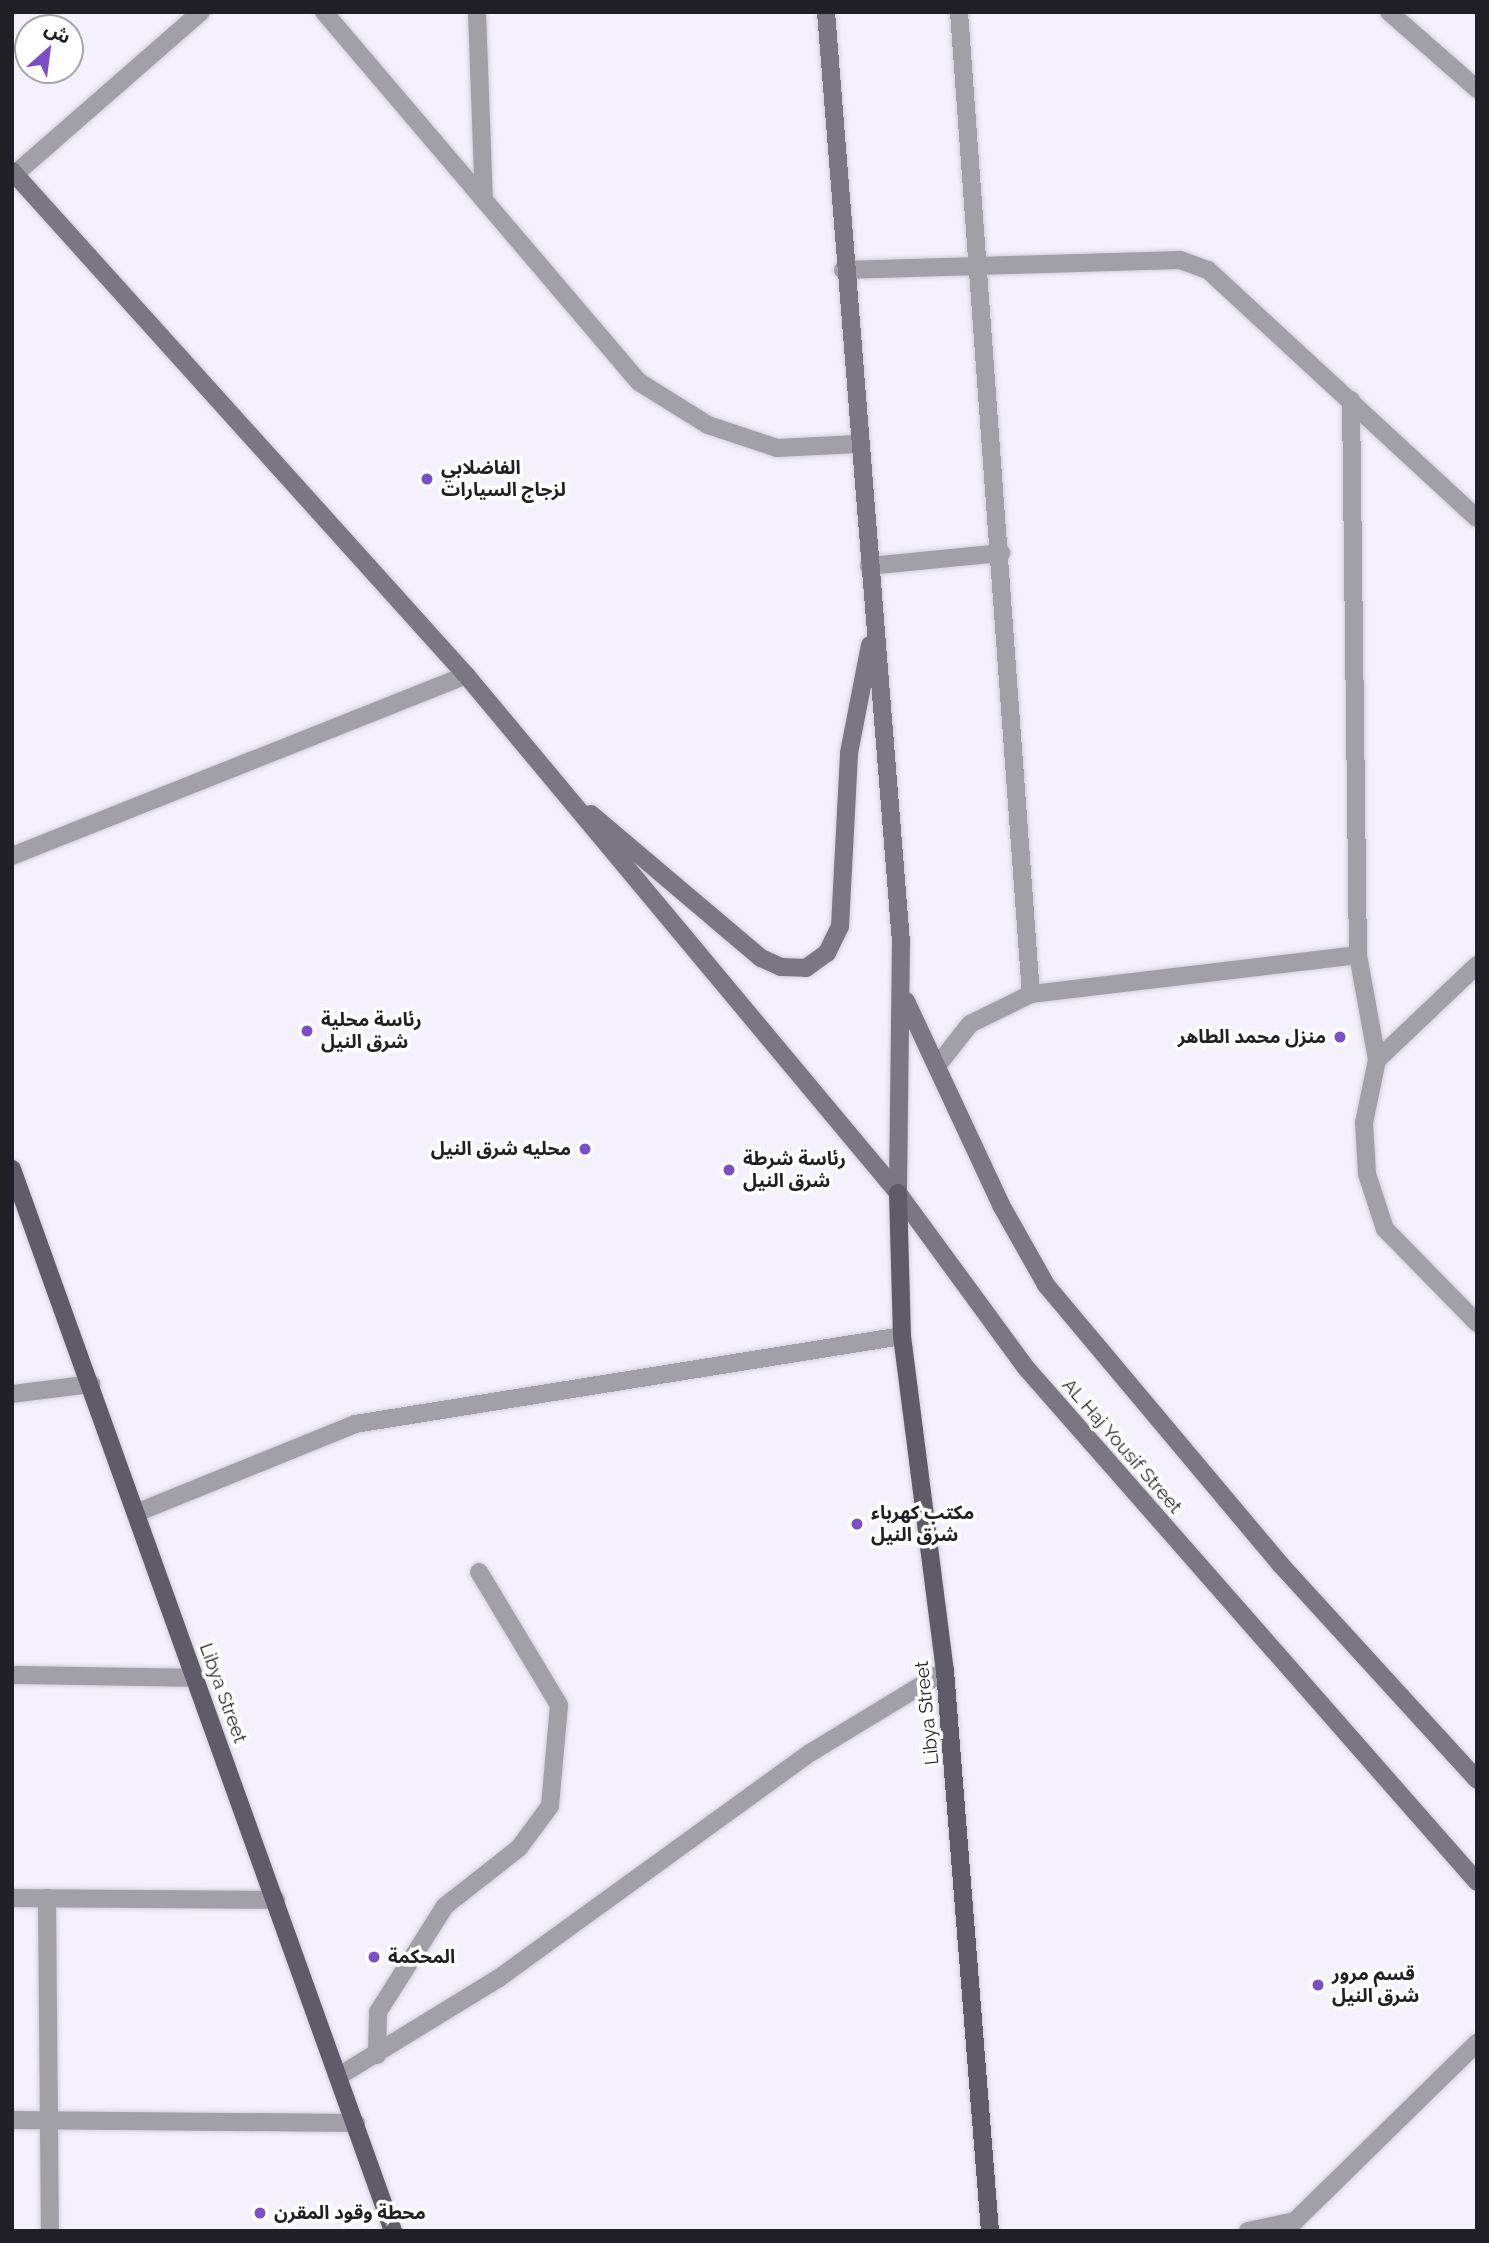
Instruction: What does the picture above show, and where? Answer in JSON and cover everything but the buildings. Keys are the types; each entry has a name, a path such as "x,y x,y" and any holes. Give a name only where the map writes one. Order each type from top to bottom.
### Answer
{"main road":[{"path":"826,12 856,444 869,566 904,996 898,1193"},
{"path":"13,172 466,675 558,787 761,958 806,968 827,953 840,926 849,753 874,624"},
{"name":"AL Haj Yousif Street","path":"558,787 751,1025 898,1193 1027,1369 1477,1882"},
{"path":"904,996 1001,1205 1081,1331 1477,1780"},
{"name":"Libya Street","path":"12,1169 92,1384 393,2231"},
{"name":"Libya Street","path":"898,1193 902,1336 945,1671 990,2231"}],"street":[{"path":"13,172 201,12"},
{"path":"324,12 639,382 708,425 776,448 856,444"},
{"path":"477,12 484,200"},
{"path":"959,12 974,262 1001,553 1031,994"},
{"path":"1389,12 1477,89"},
{"path":"843,270 974,262 1180,260 1208,270 1477,518"},
{"path":"1351,400 1358,955 1377,1060 1364,1123 1367,1174 1385,1229 1477,1323"},
{"path":"869,566 1001,553"},
{"path":"12,856 466,675"},
{"path":"937,1066 970,1024 1031,994 1358,955"},
{"path":"1377,1060 1477,965"},
{"path":"136,1513 355,1424 902,1336"},
{"path":"12,1394 92,1384"},
{"path":"377,2054 378,2012 445,1906 519,1848 550,1806 559,1705 479,1572"},
{"path":"339,2076 499,1979 810,1753 945,1671"},
{"path":"12,1675 195,1678"},
{"path":"12,1898 276,1900"},
{"path":"47,1898 44,2120 50,2231"},
{"path":"1248,2231 1299,2226 1477,2043"},
{"path":"12,2120 356,2123"}],"place":[{"name":"الفاضلابي لزجاج السيارات","path":"427,479"},
{"name":"رئاسة محلية شرق النيل","path":"307,1031"},
{"name":"منزل محمد الطاهر","path":"1340,1037"},
{"name":"محليه شرق النيل","path":"585,1149"},
{"name":"رئاسة شرطة شرق النيل","path":"729,1170"},
{"name":"مكتب كهرباء شرق النيل","path":"857,1524"},
{"name":"المحكمة","path":"374,1957"},
{"name":"قسم مرور شرق النيل","path":"1318,1985"},
{"name":"محطة وقود المقرن","path":"260,2213"}]}
